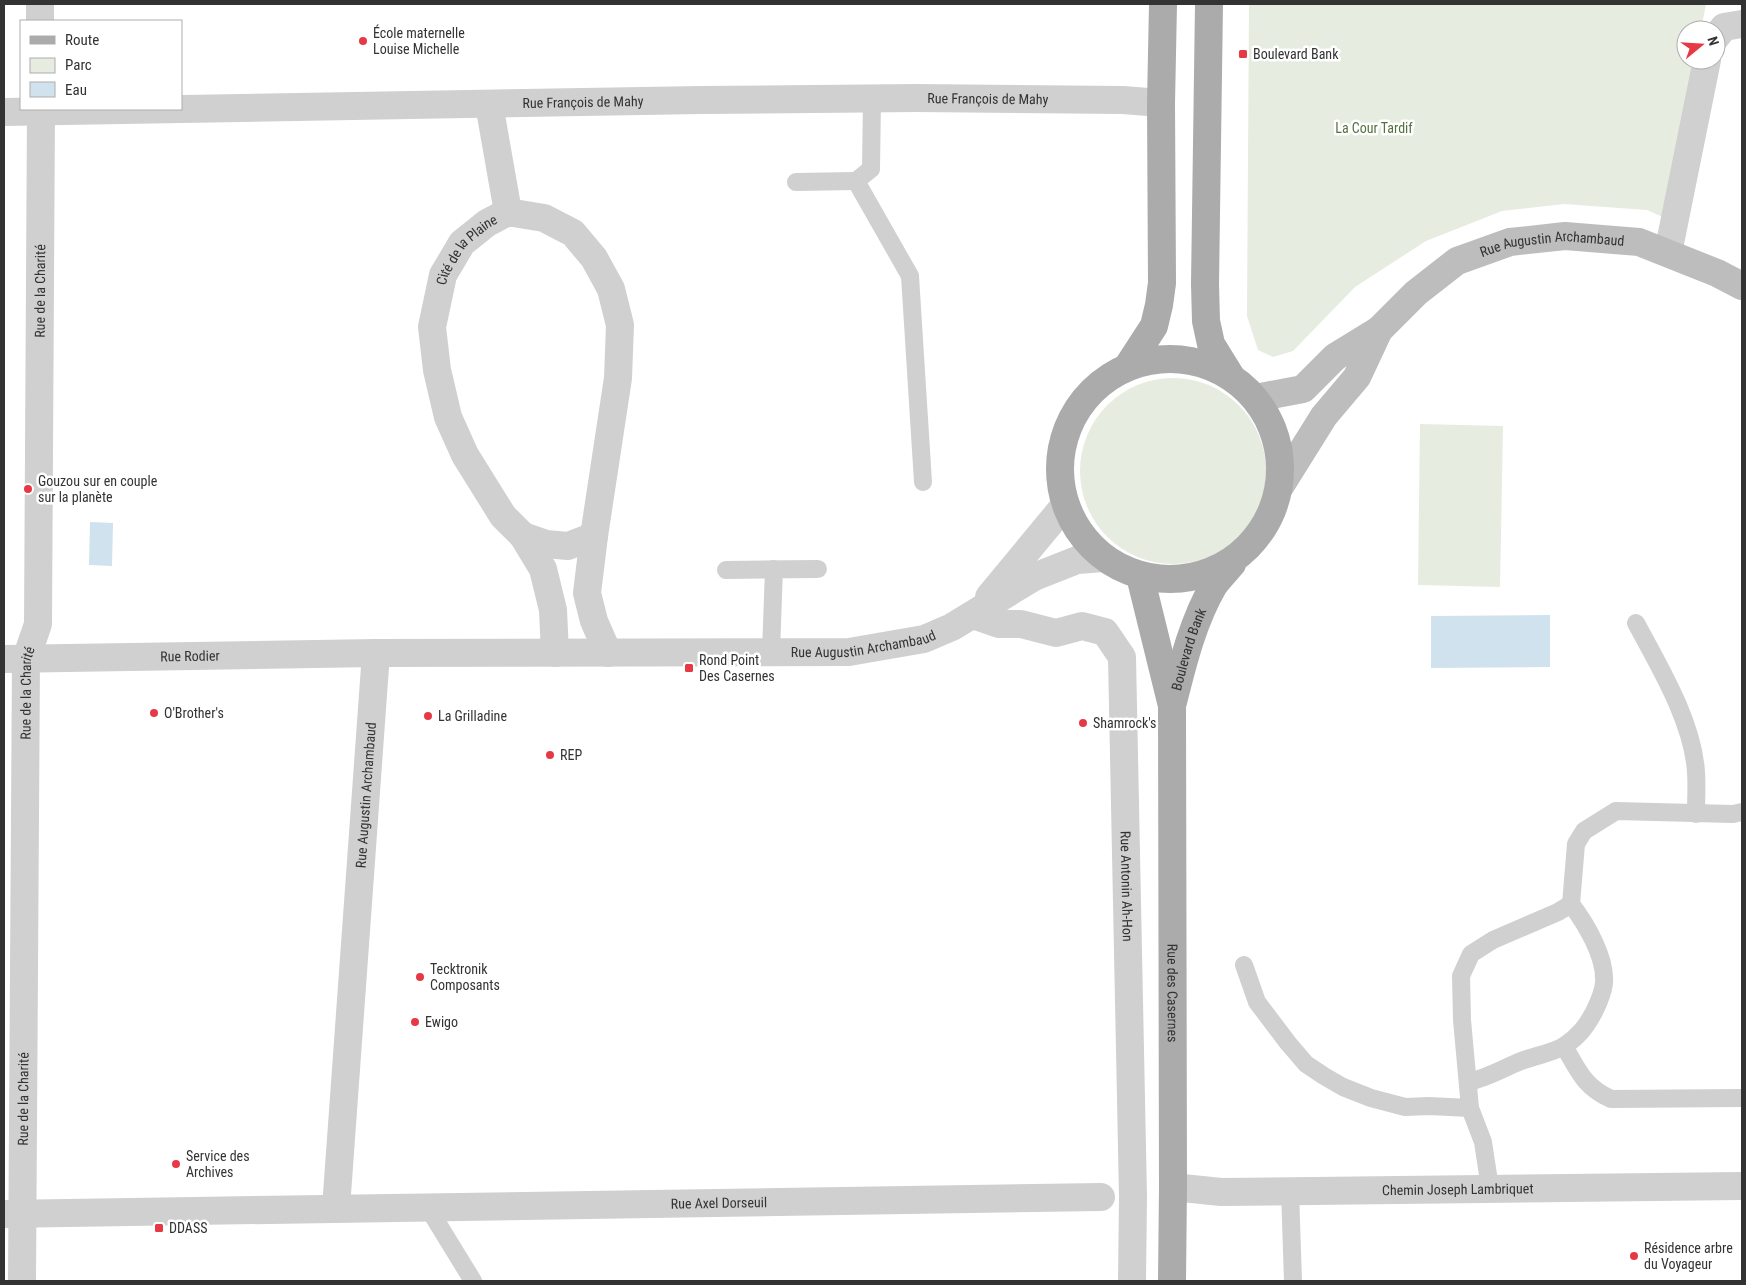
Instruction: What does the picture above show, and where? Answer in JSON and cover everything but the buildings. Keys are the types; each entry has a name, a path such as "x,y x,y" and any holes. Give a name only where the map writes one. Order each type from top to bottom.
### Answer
{"main road":[{"path":"1128,366 1154,326 1162,283 1162,4"},
{"path":"1209,4 1206,321 1212,344 1232,378"},
{"name":"Rue Augustin Archambaud","path":"1255,398 1303,389 1335,357 1379,330 1416,293 1457,260 1510,242 1565,236 1639,242 1717,273 1742,286"},
{"name":"Rue Augustin Archambaud","path":"1279,488 1324,416 1357,377 1379,330"},
{"path":"1154,359 1182,359 1208,365 1232,378 1255,398 1270,424 1280,455 1279,488 1271,515 1256,540 1235,559 1206,575 1173,580 1140,576 1121,569 1104,558 1080,534 1065,505 1059,478 1061,450 1069,423 1084,399 1097,386 1128,366 1154,359"},
{"name":"Boulevard Bank","path":"1172,706 1189,640 1215,584 1235,559"},
{"name":"Boulevard Bank","path":"1140,576 1172,706"},
{"name":"Rue des Casernes","path":"1172,706 1172,1281"}],"street":[{"path":"40,4 40,20"},
{"path":"1726,27 1742,24"},
{"path":"1668,254 1705,70"},
{"name":"Rue François de Mahy","path":"182,108 872,99 1122,100 1161,103"},
{"path":"489,104 508,212"},
{"name":"Rue François de Mahy","path":"4,112 41,110"},
{"name":"Rue de la Charité","path":"22,1281 13,1214 15,659 38,624 41,110"},
{"name":"Cité de la Plaine","path":"555,654 553,610 543,568 523,536 503,516 464,455 448,416 437,370 432,327 443,275 462,243 487,223 508,212 544,218 573,233 594,258 611,289 620,325 618,378 587,593 594,621 608,653"},
{"name":"Rue Augustin Archambaud","path":"973,615 1065,505"},
{"path":"523,536 546,544 568,546 594,536"},
{"name":"Rue Augustin Archambaud","path":"336,1208 376,654 849,652 924,639 952,628 1034,577 1077,560 1104,558"},
{"name":"Rue Antonin Ah-Hon","path":"973,615 999,624 1021,624 1056,633 1082,626 1105,632 1122,657 1133,1197 1132,1281"},
{"name":"Rue Rodier","path":"15,659 376,654"},
{"name":"Chemin Joseph Lambriquet","path":"1173,1187 1221,1192 1742,1186"},
{"name":"Rue Axel Dorseuil","path":"336,1208 1101,1197"},
{"path":"13,1214 336,1208"}],"lane":[{"path":"796,182 856,181 871,169 872,99"},
{"path":"856,181 910,276 923,482"},
{"path":"726,570 818,569"},
{"path":"771,652 774,570"},
{"path":"1636,623 1669,686 1690,736 1696,771 1696,814"},
{"path":"1468,1082 1482,1079 1525,1060 1564,1046 1580,1035 1599,1003 1604,983 1601,960 1595,942 1583,920 1571,904 1576,844 1584,832 1616,811 1696,814 1733,814 1742,812"},
{"path":"1490,1188 1484,1142 1470,1108 1460,976 1471,954 1493,940 1558,912 1571,904"},
{"path":"1244,965 1257,1002 1262,1009 1306,1064 1324,1076 1343,1087 1371,1098 1405,1106 1470,1108"},
{"path":"1564,1046 1585,1081 1600,1094 1611,1099 1742,1098"},
{"path":"1290,1191 1293,1281"},
{"path":"428,1206 473,1281"}],"green space":[{"name":"La Cour Tardif","path":"1249,4 1706,4 1703,20 1676,20 1676,70 1693,70 1665,218 1647,210 1564,204 1502,211 1426,241 1355,287 1293,351 1273,357 1258,350 1247,316"},
{"path":"1173,378 1209,385 1239,405 1259,435 1266,471 1259,507 1239,537 1209,557 1173,564 1137,557 1107,537 1087,507 1080,471 1087,435 1107,405 1137,385"},
{"path":"1420,424 1503,426 1500,587 1418,585"}],"water":[{"path":"90,522 113,523 112,566 89,565"},
{"path":"1550,615 1550,667 1431,668 1431,616"}],"place":[{"name":"École maternelle Louise Michelle","path":"363,41"},
{"name":"Boulevard Bank","path":"1243,54"},
{"name":"Gouzou sur en couple sur la planète","path":"28,489"},
{"name":"Rond Point Des Casernes","path":"689,668"},
{"name":"O'Brother's","path":"154,713"},
{"name":"La Grilladine","path":"428,716"},
{"name":"Shamrock's","path":"1083,723"},
{"name":"REP","path":"550,755"},
{"name":"Tecktronik Composants","path":"420,977"},
{"name":"Ewigo","path":"415,1022"},
{"name":"Service des Archives","path":"176,1164"},
{"name":"DDASS","path":"159,1228"},
{"name":"Résidence arbre du Voyageur","path":"1634,1256"}]}
